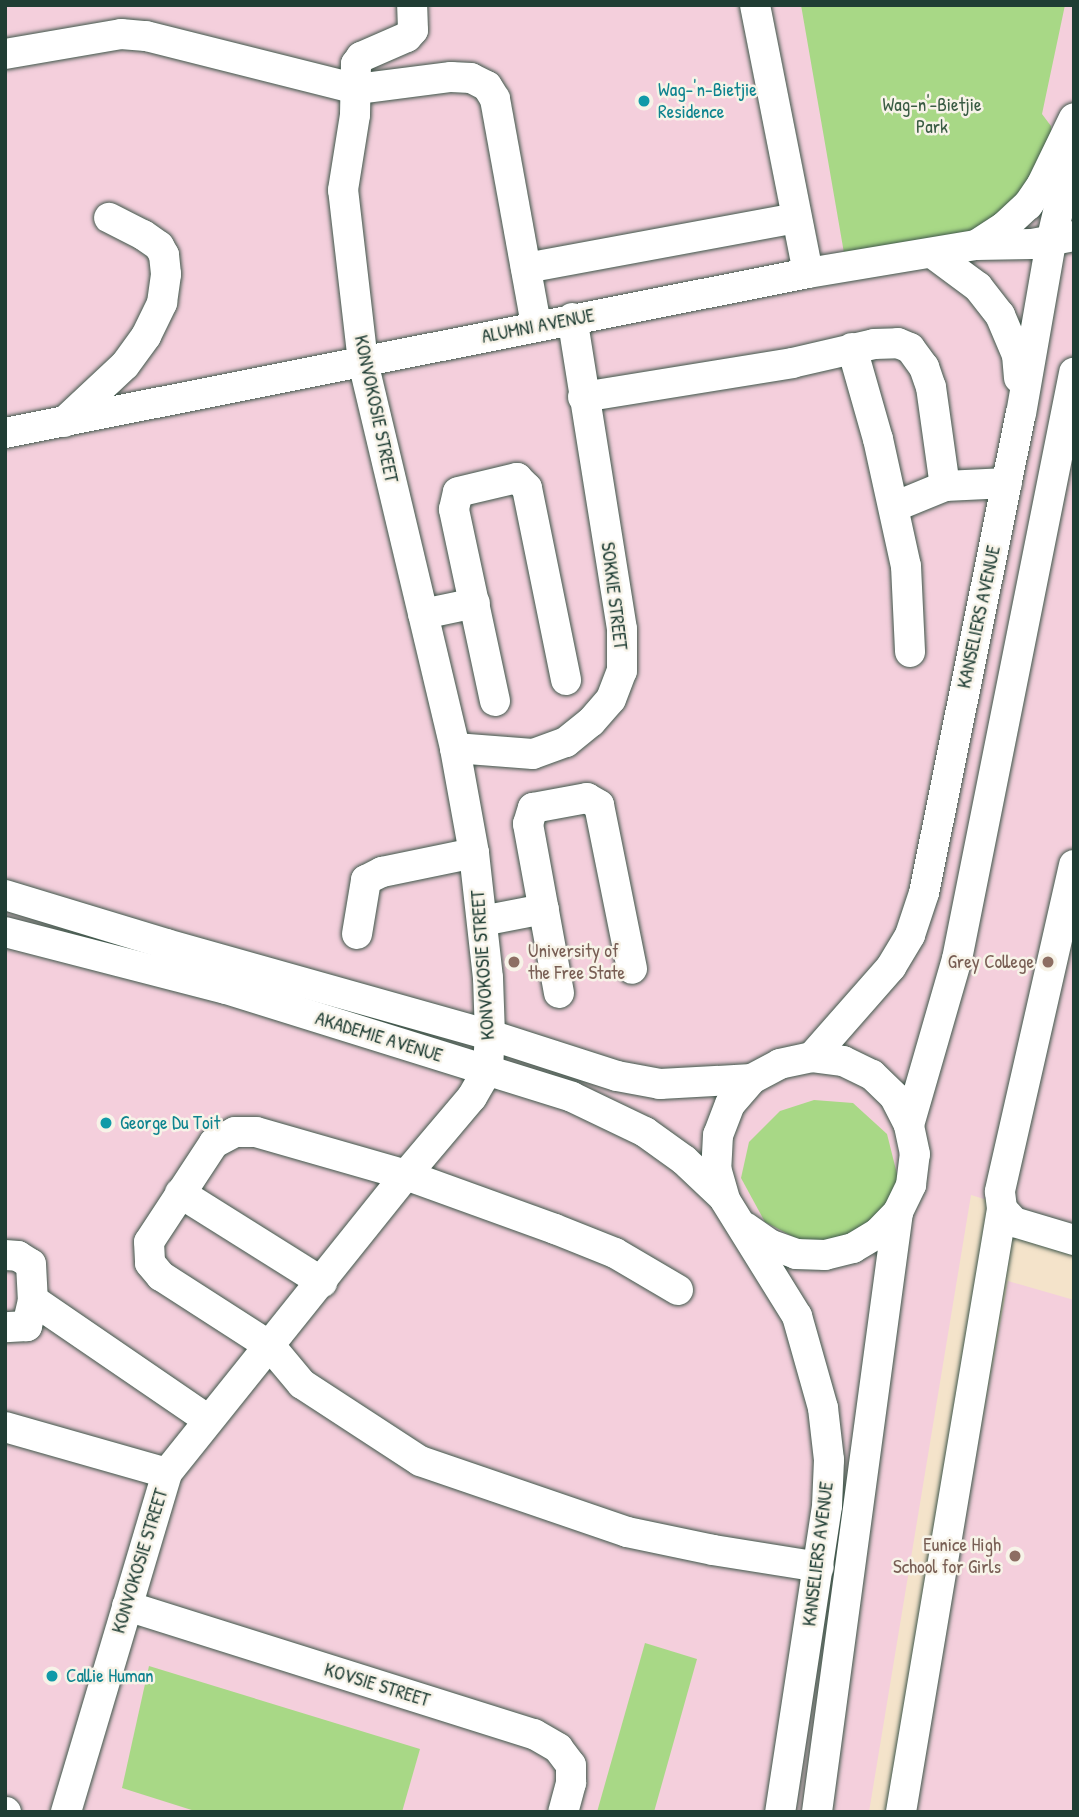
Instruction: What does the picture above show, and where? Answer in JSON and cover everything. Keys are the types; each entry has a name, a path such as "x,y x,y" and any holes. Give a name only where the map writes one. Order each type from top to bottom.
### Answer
{"street":[{"name":"KONVOKOSIE STREET","path":"66,1812 167,1473 207,1419 271,1347 406,1175 472,1097 488,1069 491,1035 474,853 455,748 363,362 343,190 357,89 356,64 361,57 402,40 413,30 412,5"},
{"path":"755,5 808,273"},
{"path":"5,54 103,34 146,36 357,89 451,77 471,78 487,86 495,99 536,325"},
{"path":"975,245 1004,227 1028,205 1042,184 1074,118"},
{"name":"KANSELIERS AVENUE","path":"812,1057 891,967 910,935 926,880 1021,414 1062,239 1074,143"},
{"path":"63,422 125,365 146,337 162,303 166,274 164,255 143,235 109,218"},
{"path":"526,268 796,218"},
{"name":"ALUMNI AVENUE","path":"5,433 536,325 808,273 975,245 1062,239"},
{"path":"932,253 978,287 1011,334 1017,355 1021,414"},
{"name":"SOKKIE STREET","path":"455,748 533,754 566,742 591,723 611,699 622,671 622,629 572,318"},
{"path":"583,397 792,363 852,348 898,343 910,348 924,367 930,387 945,486"},
{"path":"852,348 894,507 906,566 910,652"},
{"name":"KANSELIERS AVENUE","path":"909,1125 957,959 1074,373"},
{"path":"495,701 454,509 458,492 517,478 527,488 566,680"},
{"path":"894,507 945,486 1007,483"},
{"path":"423,614 475,603"},
{"path":"559,993 528,824 533,808 587,798 598,805 632,970"},
{"path":"357,934 366,880 382,872 474,853"},
{"path":"901,1812 1002,1209 1000,1192 1074,865"},
{"name":"AKADEMIE AVENUE","path":"5,895 166,944 491,1035 617,1076 660,1084 752,1079"},
{"path":"482,921 544,909"},
{"name":"AKADEMIE AVENUE","path":"5,932 226,989 572,1097 645,1132 684,1160 725,1200"},
{"name":"KANSELIERS AVENUE","path":"745,1227 769,1244 796,1254 825,1255 853,1248 878,1233 898,1212 911,1185 915,1154 909,1125 895,1097 872,1075 844,1061 812,1057 780,1063 752,1079 730,1104 718,1135 716,1168 725,1200 745,1227 797,1316 823,1408 829,1460 827,1506 819,1567 780,1812"},
{"path":"678,1290 615,1253 406,1175 256,1132 234,1132 214,1143 149,1242 150,1264 162,1276 271,1347 302,1384 420,1461 627,1532 819,1567"},
{"path":"180,1193 322,1282"},
{"path":"1002,1209 1014,1222 1074,1240"},
{"name":"KANSELIERS AVENUE","path":"817,1812 898,1212"},
{"path":"5,1255 18,1256 31,1264 33,1300 27,1326 5,1327"},
{"path":"33,1300 207,1419"},
{"path":"5,1427 167,1473"},
{"name":"KOVSIE STREET","path":"127,1606 534,1734 558,1748 571,1765 571,1783 563,1812"}],"shaded area":[{"name":"University of the Free State","path":"5,5 1074,5 1074,1227 971,1195 869,1812 5,1812"},
{"name":"Eunice High School for Girls","path":"1008,1281 1074,1300 1074,1812 910,1812"}],"green space":[{"name":"Wag-n'-Bietjie Park","path":"801,5 1065,5 1042,114 1051,126 1051,142 1037,180 979,231 844,253"},
{"path":"814,1100 853,1103 887,1134 898,1178 887,1220 856,1240 809,1245 765,1222 741,1178 749,1142 780,1111"},
{"path":"645,1643 697,1659 654,1812 597,1812"},
{"path":"149,1666 420,1749 402,1812 198,1812 122,1788"}],"place":[{"name":"Wag-'n-Bietjie Residence","path":"644,101"},
{"name":"University of the Free State","path":"514,962"},
{"name":"Grey College","path":"1048,962"},
{"name":"George Du Toit","path":"106,1123"},
{"name":"Eunice High School for Girls","path":"1015,1556"},
{"name":"Callie Human","path":"52,1676"}]}
